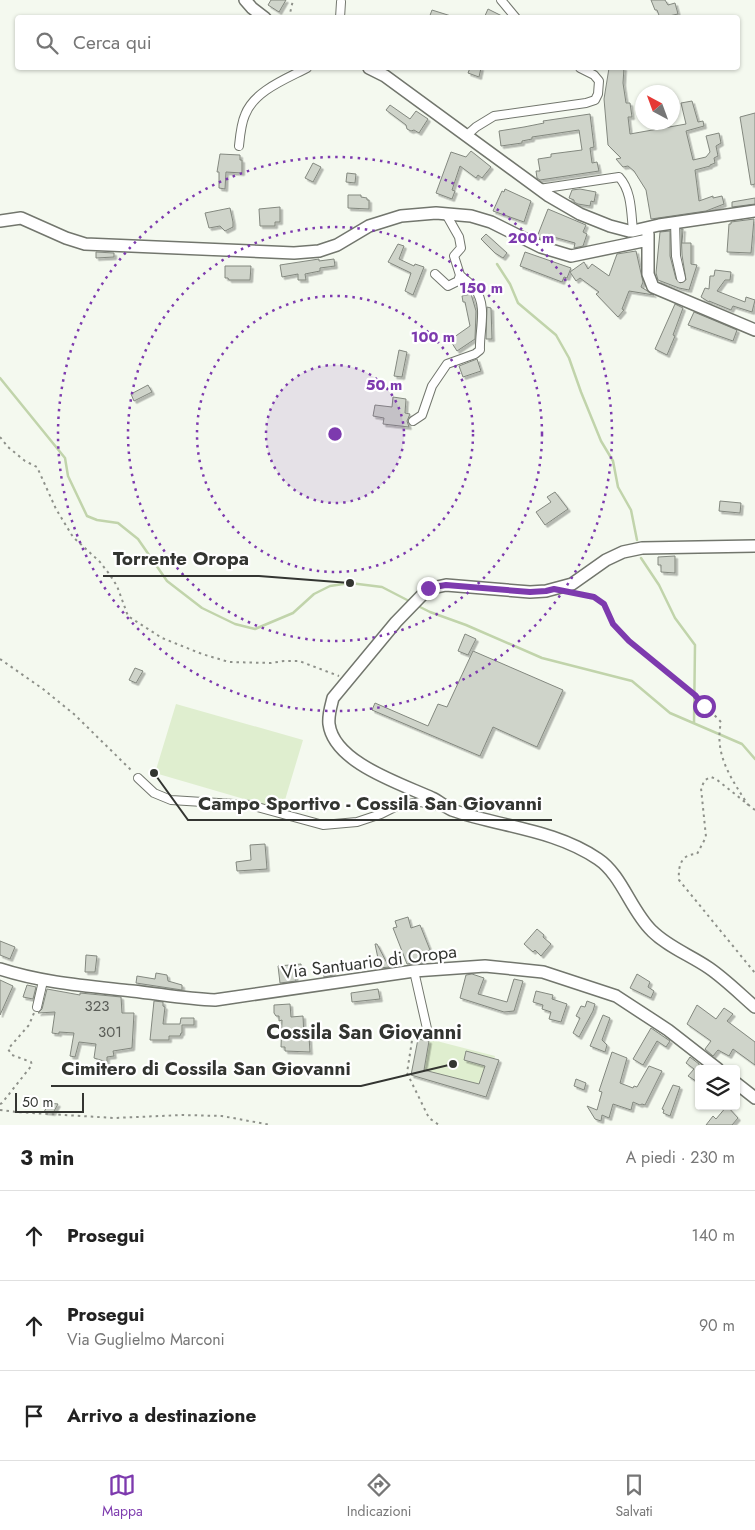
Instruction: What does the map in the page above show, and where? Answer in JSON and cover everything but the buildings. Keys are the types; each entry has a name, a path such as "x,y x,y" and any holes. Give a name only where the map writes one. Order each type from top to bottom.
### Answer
{"street":[{"path":"245,0 262,15"},
{"path":"501,0 514,15"},
{"path":"340,15 341,2"},
{"path":"239,146 245,115 252,103 266,92 304,70"},
{"path":"466,136 476,127 494,116 586,103 595,100 598,94 599,81 594,75 584,70"},
{"path":"386,72 466,136 540,189 580,214 610,226 633,231 675,222 755,211"},
{"path":"540,189 619,177 627,190 633,231"},
{"path":"0,221 21,218 84,244 294,254 319,251 337,245 369,226 401,216 436,213 471,216 491,222 541,248 571,256 648,240"},
{"path":"413,421 422,415 432,386 447,364 475,354 480,350 482,302 475,288 460,275 454,256 461,248 458,237 446,214"},
{"path":"675,222 676,256 681,278"},
{"path":"648,228 648,274 652,287 755,330"},
{"path":"435,274 448,286 458,282 460,275"},
{"path":"450,809 434,799 365,768 340,747 329,725 329,711 333,698 396,622 428,588 446,585 530,592 546,591 572,584 606,560 623,552 642,548 755,546"},
{"path":"138,778 154,793 171,800 250,805 323,825 356,822 381,814 397,806 421,802 551,836 578,846 600,860 623,887 640,918 653,932 667,943 710,968 755,1007"},
{"name":"Via Santuario di Oropa","path":"0,969 43,981 169,995 194,1000 215,1000 414,971 485,966 543,972 616,996 668,1030 713,1065"},
{"path":"414,971 428,1033"},
{"path":"37,1007 43,981"},
{"path":"740,1086 755,1098"}],"path":[{"path":"290,15 293,0"},
{"path":"0,437 13,452 37,467 56,509 73,537 100,562 117,586 128,616 162,638 202,654 229,662 271,664 284,661 299,661 348,680"},
{"path":"571,592 594,597 604,604 613,624 629,641 695,695 721,722 719,735 723,762 748,805"},
{"path":"0,659 43,689 75,715 138,778"},
{"path":"755,810 716,779 710,777 705,780 701,788 706,837 697,854 690,854 682,860 678,869 679,880 755,974"},
{"path":"0,1104 2,1104 32,1065 31,1062 12,1056 8,1049 29,1024 37,1007"},
{"path":"428,1033 413,1034 407,1073 429,1118 439,1125"},
{"path":"0,1110 114,1118 183,1114 222,1116 271,1125"}],"green space":[{"path":"176,704 303,740 282,810 155,773"},
{"path":"421,1037 495,1056 485,1092 412,1073"}],"waterway":[{"path":"497,264 510,284 518,303 556,335 569,358 601,441 613,461 618,487 631,510 637,540"},
{"path":"0,378 65,458 68,476 87,516 97,520 118,523 138,539 167,581 202,608 235,624 255,629 293,613 314,594 330,586 350,583 382,587 411,602"},
{"path":"641,558 659,585 675,618 695,645 694,723"},
{"path":"416,605 542,658 632,681 670,713 742,744 755,759"}],"place":[{"name":"Torrente Oropa","path":"350,583"},
{"name":"Campo Sportivo - Cossila San Giovanni","path":"154,773"},
{"name":"Cimitero di Cossila San Giovanni","path":"453,1064"}],"district":[{"name":"Cossila San Giovanni","path":"364,1032"}],"route":[{"path":"428,588 446,585 530,592 554,589 594,597 604,604 613,624 629,641 674,680 695,695 704,706"}]}
